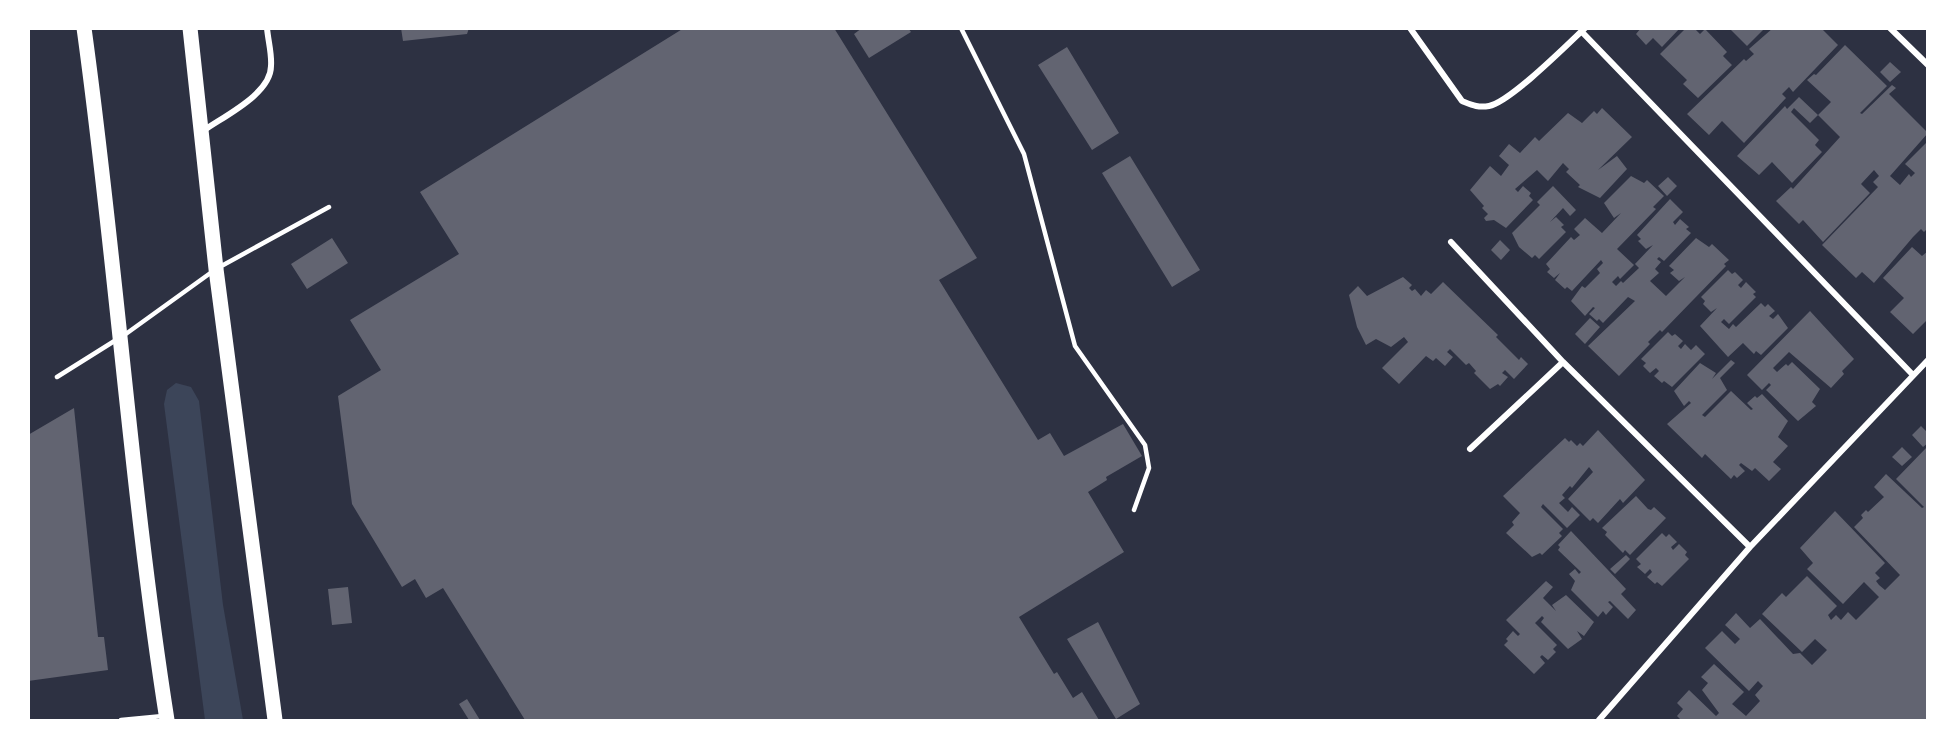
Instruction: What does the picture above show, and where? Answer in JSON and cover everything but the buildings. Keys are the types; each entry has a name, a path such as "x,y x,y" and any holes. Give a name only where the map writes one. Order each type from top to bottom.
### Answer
{"main road":[{"path":"84,28 105,183 128,423 167,718"},
{"path":"190,28 203,131 216,269 276,720"}],"street":[{"path":"203,131 260,92 268,81 271,66 267,28"},
{"path":"1410,28 1462,101 1476,107 1492,105 1509,95 1583,30 1913,375"},
{"path":"1890,28 1928,65"},
{"path":"1451,242 1563,362 1750,547"},
{"path":"1599,720 1750,547 1928,360"},
{"path":"1470,449 1563,362"}],"lane":[{"path":"961,28 1024,154 1075,346 1145,445 1149,468 1134,510"},
{"path":"57,377 120,338 216,269 329,207"},
{"path":"121,720 167,718"}],"shaded area":[{"path":"176,383 191,387 199,401 223,605 243,720 205,720 164,404 167,390"}]}
